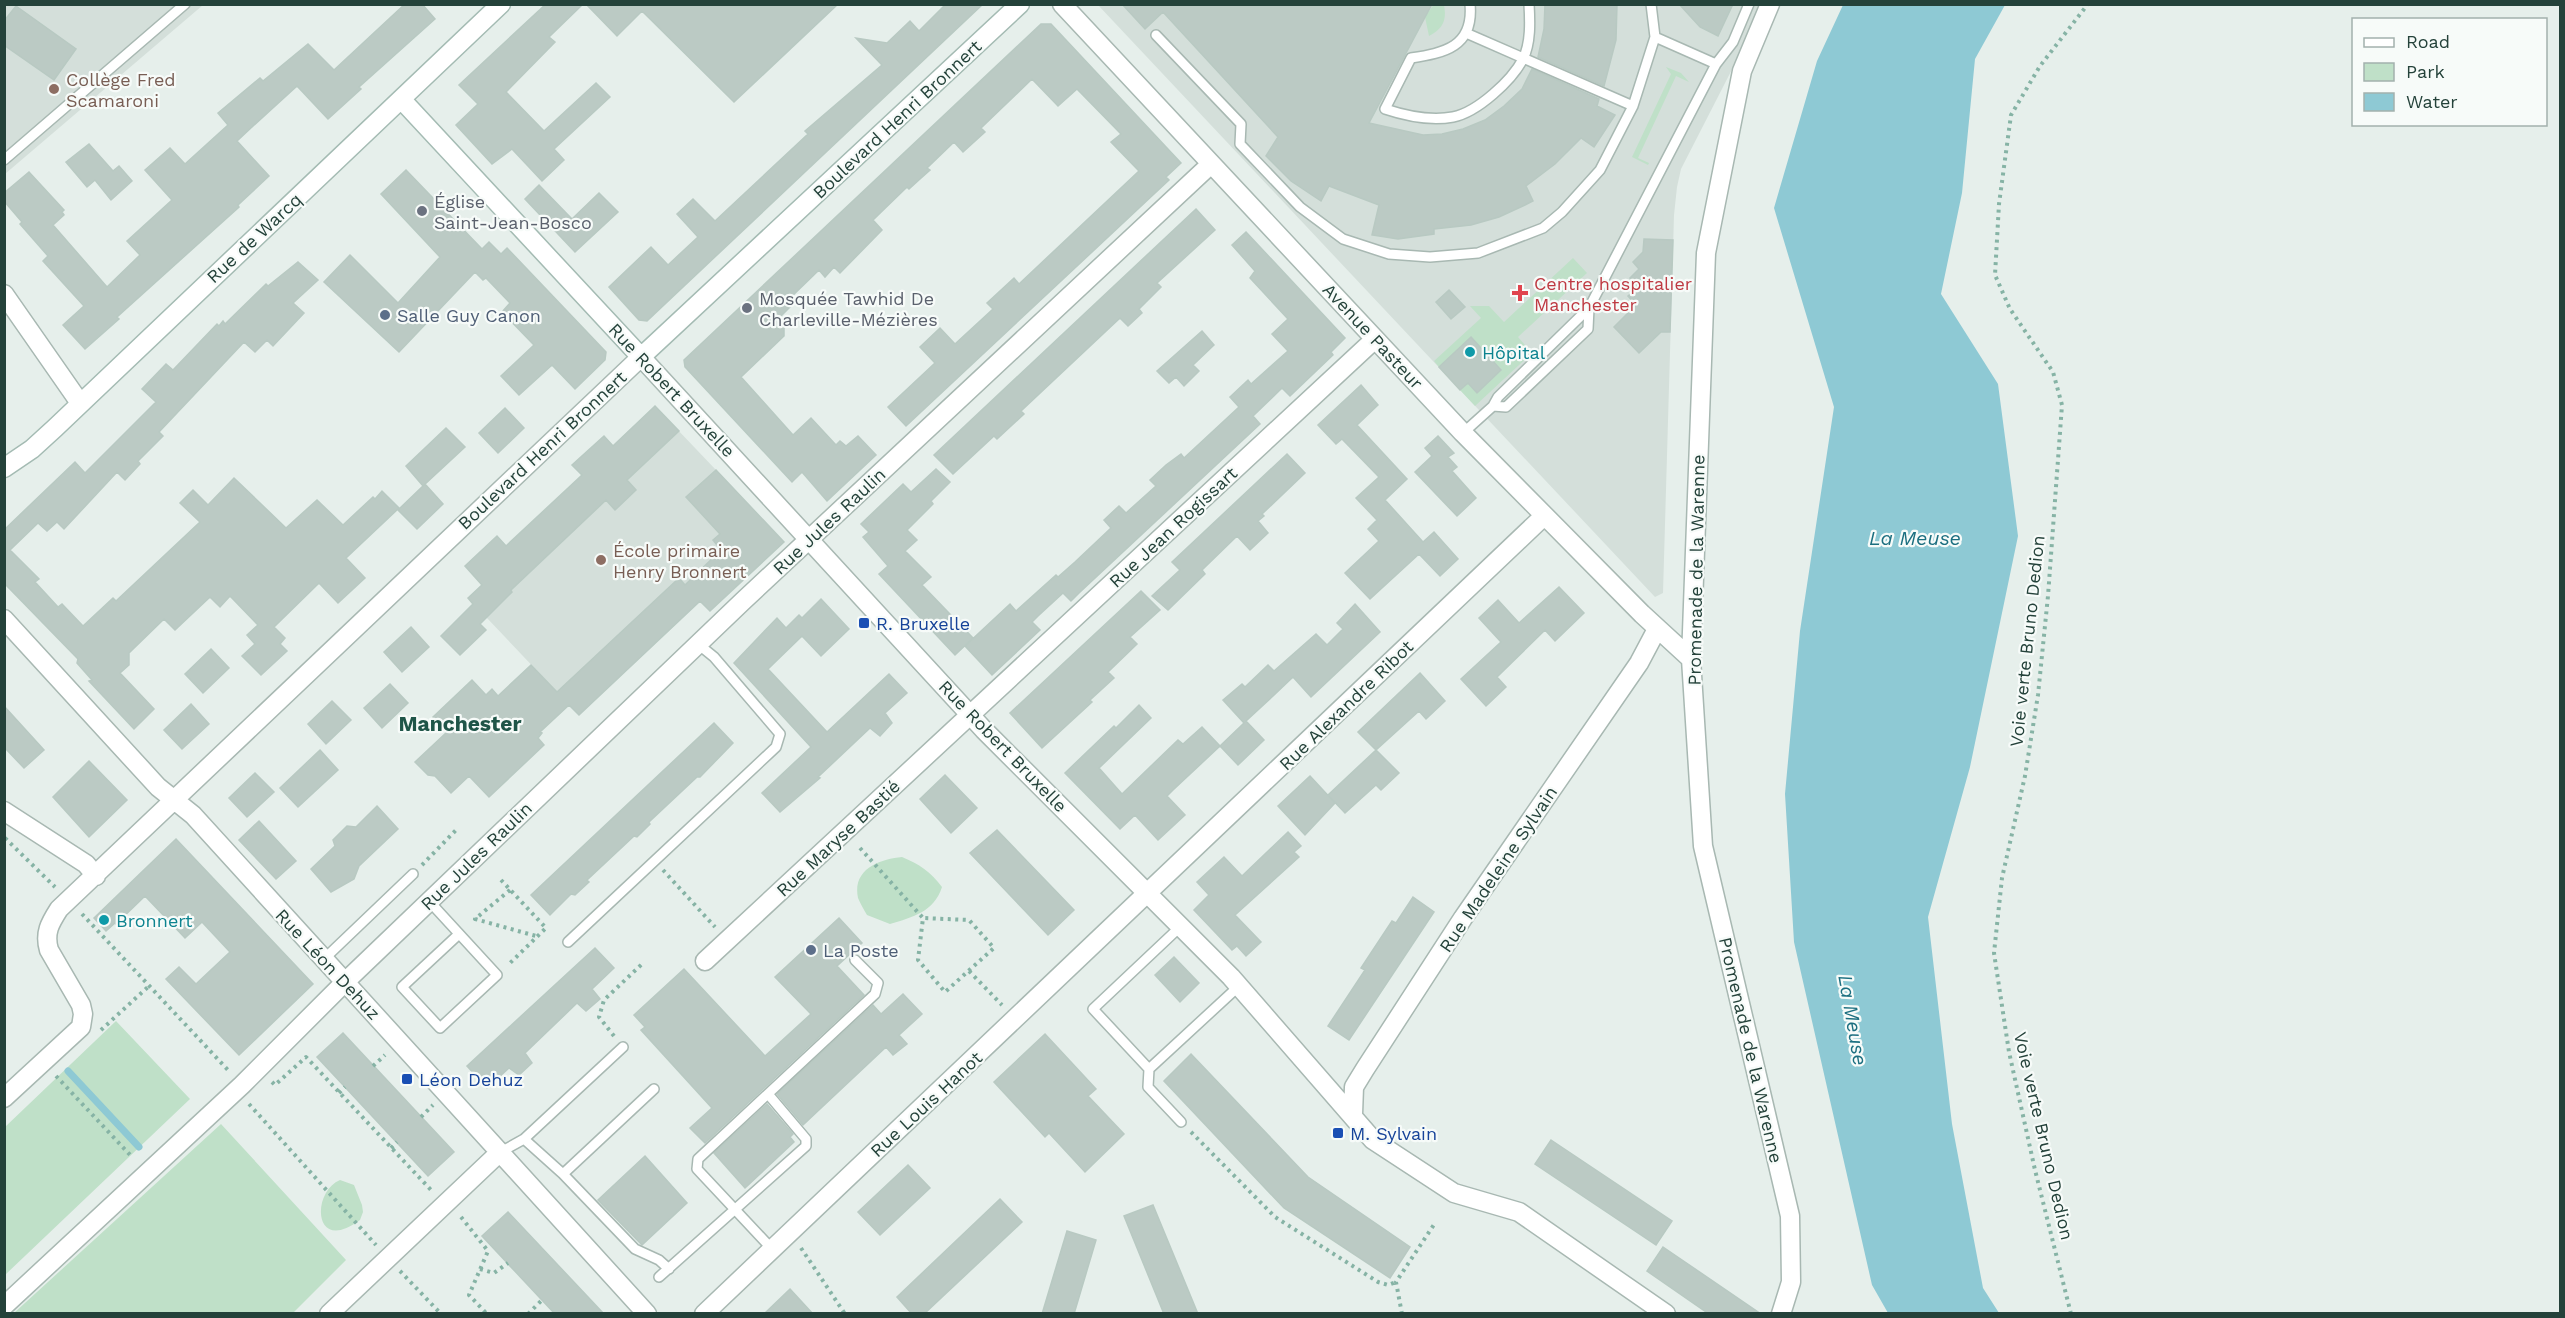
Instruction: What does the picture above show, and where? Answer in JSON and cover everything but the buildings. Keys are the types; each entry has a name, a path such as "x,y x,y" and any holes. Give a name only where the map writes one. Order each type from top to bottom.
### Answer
{"street":[{"name":"Rue de Warcq","path":"4,468 32,449 501,4"},
{"name":"Boulevard Henri Bronnert","path":"6,1094 44,1063 81,1027 83,1014 81,1005 49,950 46,940 49,926 59,909 642,357 1020,4"},
{"name":"Avenue Pasteur","path":"1062,4 1463,433 1657,629 1691,659"},
{"name":"Promenade de la Warenne","path":"1770,4 1742,71 1706,253 1691,659 1703,846 1790,1216 1791,1282 1781,1314"},
{"name":"Rue Robert Bruxelle","path":"401,99 642,357 970,715 1239,986 1353,1114 1373,1140 1454,1193 1519,1212 1666,1314"},
{"name":"Rue Jules Raulin","path":"4,1306 242,1085 345,982 698,644 1211,164"},
{"path":"4,294 80,403"},
{"name":"Rue Jean Rogissart","path":"970,715 1375,339"},
{"name":"Rue Alexandre Ribot","path":"1148,894 1544,516"},
{"name":"Rue Léon Dehuz","path":"4,619 173,801 193,815 647,1314"},
{"name":"Rue Madeleine Sylvain","path":"1353,1114 1354,1087 1365,1069 1463,918 1639,663 1657,629"},
{"name":"Rue Maryse Bastié","path":"705,961 970,715"},
{"path":"4,812 86,864 96,876"},
{"name":"Rue Louis Hanot","path":"704,1314 1148,894"},
{"path":"329,1314 499,1152"}],"lane":[{"path":"4,160 185,4"},
{"path":"1470,4 1471,15 1466,33 1456,47 1438,54 1410,58 1385,109 1425,118 1454,117 1477,107 1501,86 1523,58 1531,25 1529,4"},
{"path":"1156,35 1241,124 1240,144 1300,207 1343,239 1389,254 1431,257 1478,253 1543,228 1562,212 1600,170 1633,106 1655,38 1651,4"},
{"path":"1463,433 1493,406 1498,397 1589,308 1716,64 1733,42 1749,4"},
{"path":"1466,33 1633,106"},
{"path":"1655,38 1716,64"},
{"path":"1493,406 1506,407 1588,330 1589,308"},
{"path":"568,942 776,747 780,734 714,657 698,644"},
{"path":"323,960 413,874"},
{"path":"429,901 497,975 440,1028 402,987 459,934"},
{"path":"1149,1070 1093,1008 1181,926"},
{"path":"772,1250 697,1169 698,1159 875,994 878,983 855,960"},
{"path":"1181,1122 1148,1087 1149,1070 1239,986"},
{"path":"499,1152 524,1139 623,1047"},
{"path":"563,1174 654,1089"},
{"path":"659,1277 806,1146 806,1139 768,1094"},
{"path":"524,1139 563,1174 635,1249 659,1260 669,1269"}],"path":[{"name":"Voie verte Bruno Dedion","path":"2071,1314 2009,1052 1995,953 2002,878 2025,776 2038,695 2048,596 2062,405 2053,372 2010,309 1995,275 1999,204 2011,115 2040,66 2088,4"},
{"path":"413,874 457,829"},
{"path":"860,848 923,918 969,920 994,948 945,992 918,960 923,918"},
{"path":"654,861 728,940"},
{"path":"497,975 546,928 501,880"},
{"path":"510,890 475,919 537,937"},
{"path":"623,1047 599,1017 604,1000 642,964"},
{"path":"969,970 1003,1006"},
{"path":"99,1032 149,986"},
{"path":"373,1066 385,1055"},
{"path":"266,1075 275,1085 306,1057 431,1190"},
{"path":"44,1063 147,1173"},
{"path":"339,1093 345,1087"},
{"path":"421,1117 434,1104"},
{"path":"1181,1122 1275,1217 1388,1286 1396,1282 1435,1223"},
{"path":"391,1148 397,1143"},
{"path":"461,1217 488,1251 469,1295 487,1314"},
{"path":"795,1240 845,1314"},
{"path":"480,1269 494,1273 508,1263"},
{"path":"1396,1282 1402,1314"},
{"path":"528,1314 542,1300"}],"shaded area":[{"name":"Collège Fred Scamaroni","path":"5,5 203,5 5,174"},
{"name":"Centre hospitalier Manchester","path":"1098,5 1760,5 1745,44 1681,169 1677,187 1674,215 1663,593 1655,597"},
{"name":"École primaire Henry Bronnert","path":"655,406 716,470 687,497 720,534 713,541 746,576 710,611 700,602 579,715 468,598 482,584 465,566 497,536 507,546 582,476 572,465 604,436 613,445"}],"green space":[{"path":"1434,4 1444,5 1445,15 1441,27 1429,36 1425,17"},
{"path":"1666,67 1681,73 1689,82 1676,76 1638,158 1649,163 1648,165 1632,157 1671,74"},
{"path":"1573,258 1587,273 1518,337 1532,353 1475,406 1460,390 1468,383 1477,393 1501,369 1471,337 1439,367 1434,361 1481,318 1470,306 1489,306 1504,322"},
{"path":"902,857 924,869 942,887 928,908 914,916 890,924 867,915 858,898 857,888 863,873 870,867 885,860"},
{"path":"116,1021 190,1099 5,1275 5,1127"},
{"path":"221,1124 346,1260 293,1313 14,1313"},
{"path":"340,1180 354,1185 363,1212 360,1220 344,1229 333,1230 325,1226 321,1207 324,1196"}],"water":[{"name":"La Meuse","path":"1843,5 2005,5 1975,59 1962,193 1941,294 1998,384 2018,536 1970,767 1928,917 1952,1124 1983,1288 1999,1313 1888,1313 1872,1285 1794,942 1785,794 1800,631 1834,407 1774,208 1817,61"}],"waterway":[{"path":"68,1071 139,1147"}],"place":[{"name":"Collège Fred Scamaroni","path":"54,89"},
{"name":"Église Saint-Jean-Bosco","path":"422,211"},
{"name":"Centre hospitalier Manchester","path":"1520,293"},
{"name":"Mosquée Tawhid De Charleville-Mézières","path":"747,308"},
{"name":"Salle Guy Canon","path":"385,315"},
{"name":"Hôpital","path":"1470,352"},
{"name":"École primaire Henry Bronnert","path":"601,560"},
{"name":"R. Bruxelle","path":"864,623"},
{"name":"Bronnert","path":"104,920"},
{"name":"La Poste","path":"811,950"},
{"name":"Léon Dehuz","path":"407,1079"},
{"name":"M. Sylvain","path":"1338,1133"}],"district":[{"name":"Manchester","path":"460,723"}]}
